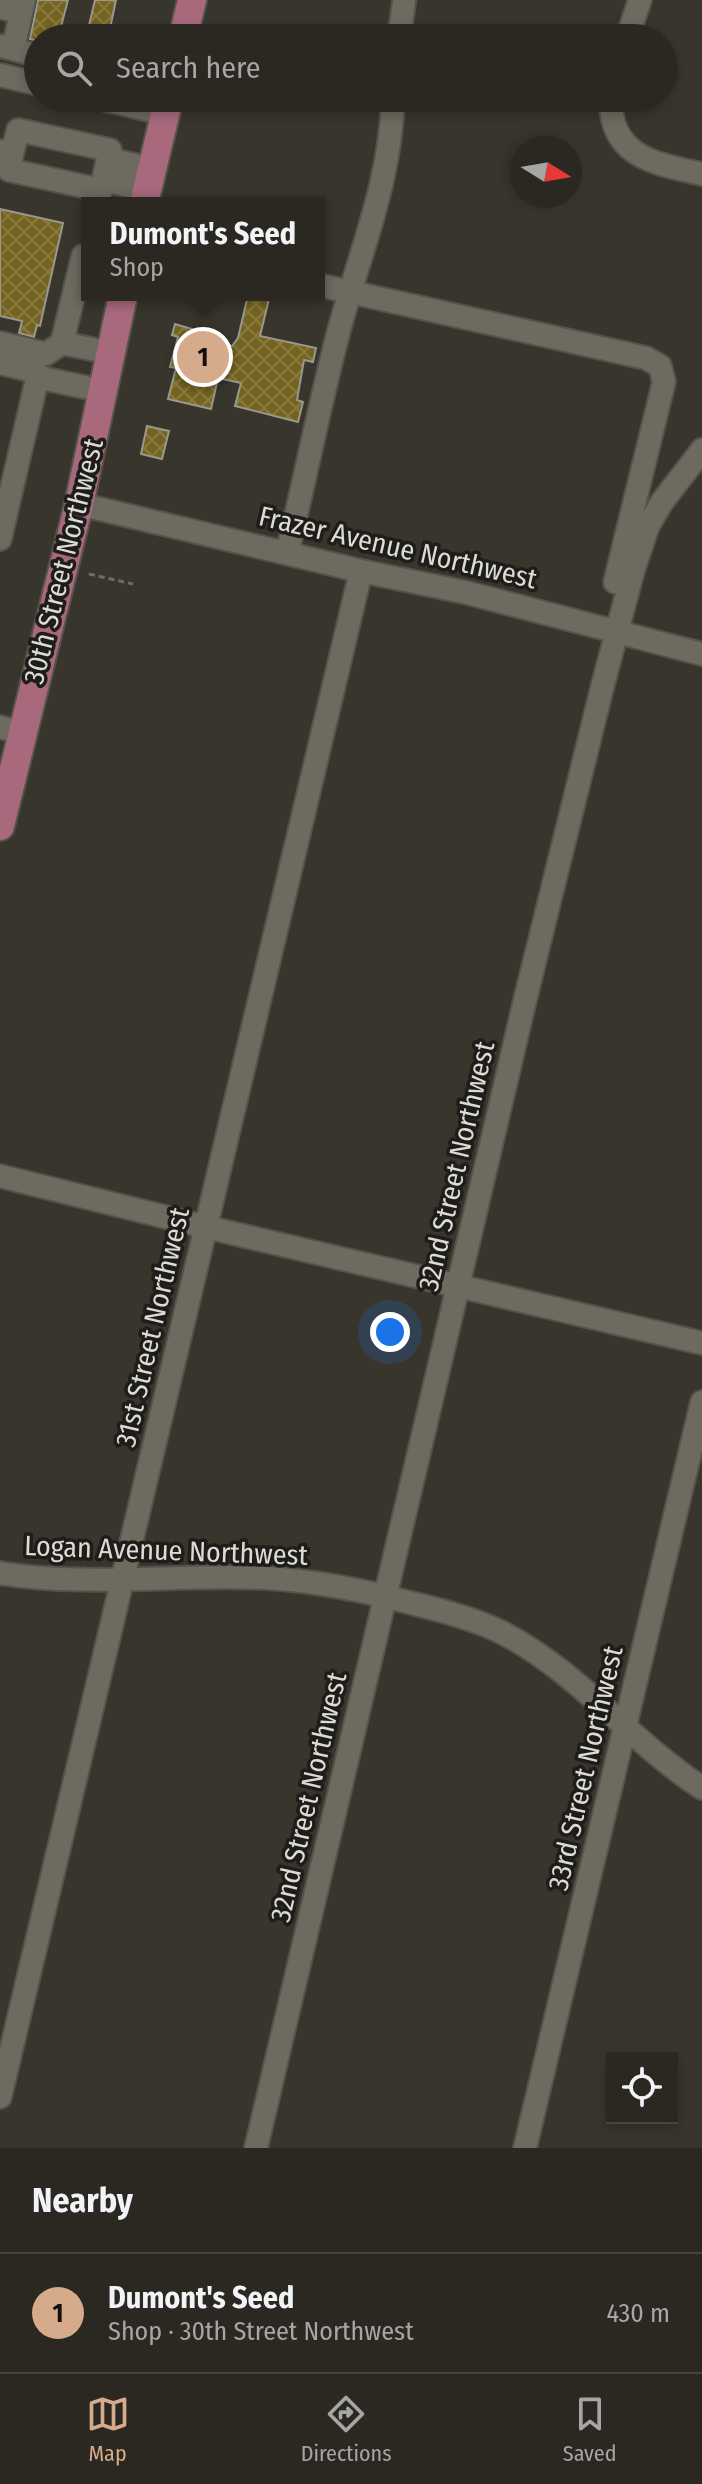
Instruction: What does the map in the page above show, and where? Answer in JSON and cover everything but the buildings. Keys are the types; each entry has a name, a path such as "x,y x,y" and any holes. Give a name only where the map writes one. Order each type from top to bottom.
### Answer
{"main road":[{"path":"186,24 192,0"},
{"path":"148,187 166,112"},
{"name":"30th Street Northwest","path":"0,826 11,730 79,504 122,301"}],"street":[{"path":"632,24 640,0"},
{"path":"400,24 401,1"},
{"path":"6,47 15,7"},
{"path":"0,75 24,81"},
{"path":"287,553 350,293 382,189 392,112"},
{"path":"612,112 616,130 635,153 663,165 702,174"},
{"path":"18,130 110,150 101,190 9,170 6,153 18,130"},
{"path":"106,170 148,187"},
{"path":"0,343 46,354 62,343 81,264"},
{"path":"325,287 646,358 660,366 664,382 610,630"},
{"path":"62,343 111,353"},
{"path":"0,363 29,370 46,379 103,391"},
{"path":"0,539 8,470 38,375"},
{"name":"32nd Street Northwest","path":"256,2148 538,950 610,630 648,526 662,502 702,450"},
{"name":"Frazer Avenue Northwest","path":"79,504 361,571 464,592 702,654"},
{"name":"31st Street Northwest","path":"0,2097 361,571"},
{"path":"0,1176 702,1343"},
{"name":"33rd Street Northwest","path":"525,2148 702,1402"},
{"name":"Logan Avenue Northwest","path":"0,1573 56,1578 292,1580 386,1596 447,1612 502,1633 561,1671 653,1751 702,1788"}],"path":[{"path":"89,574 133,584"}],"place":[{"name":"Dumont's Seed","path":"203,357"}]}
